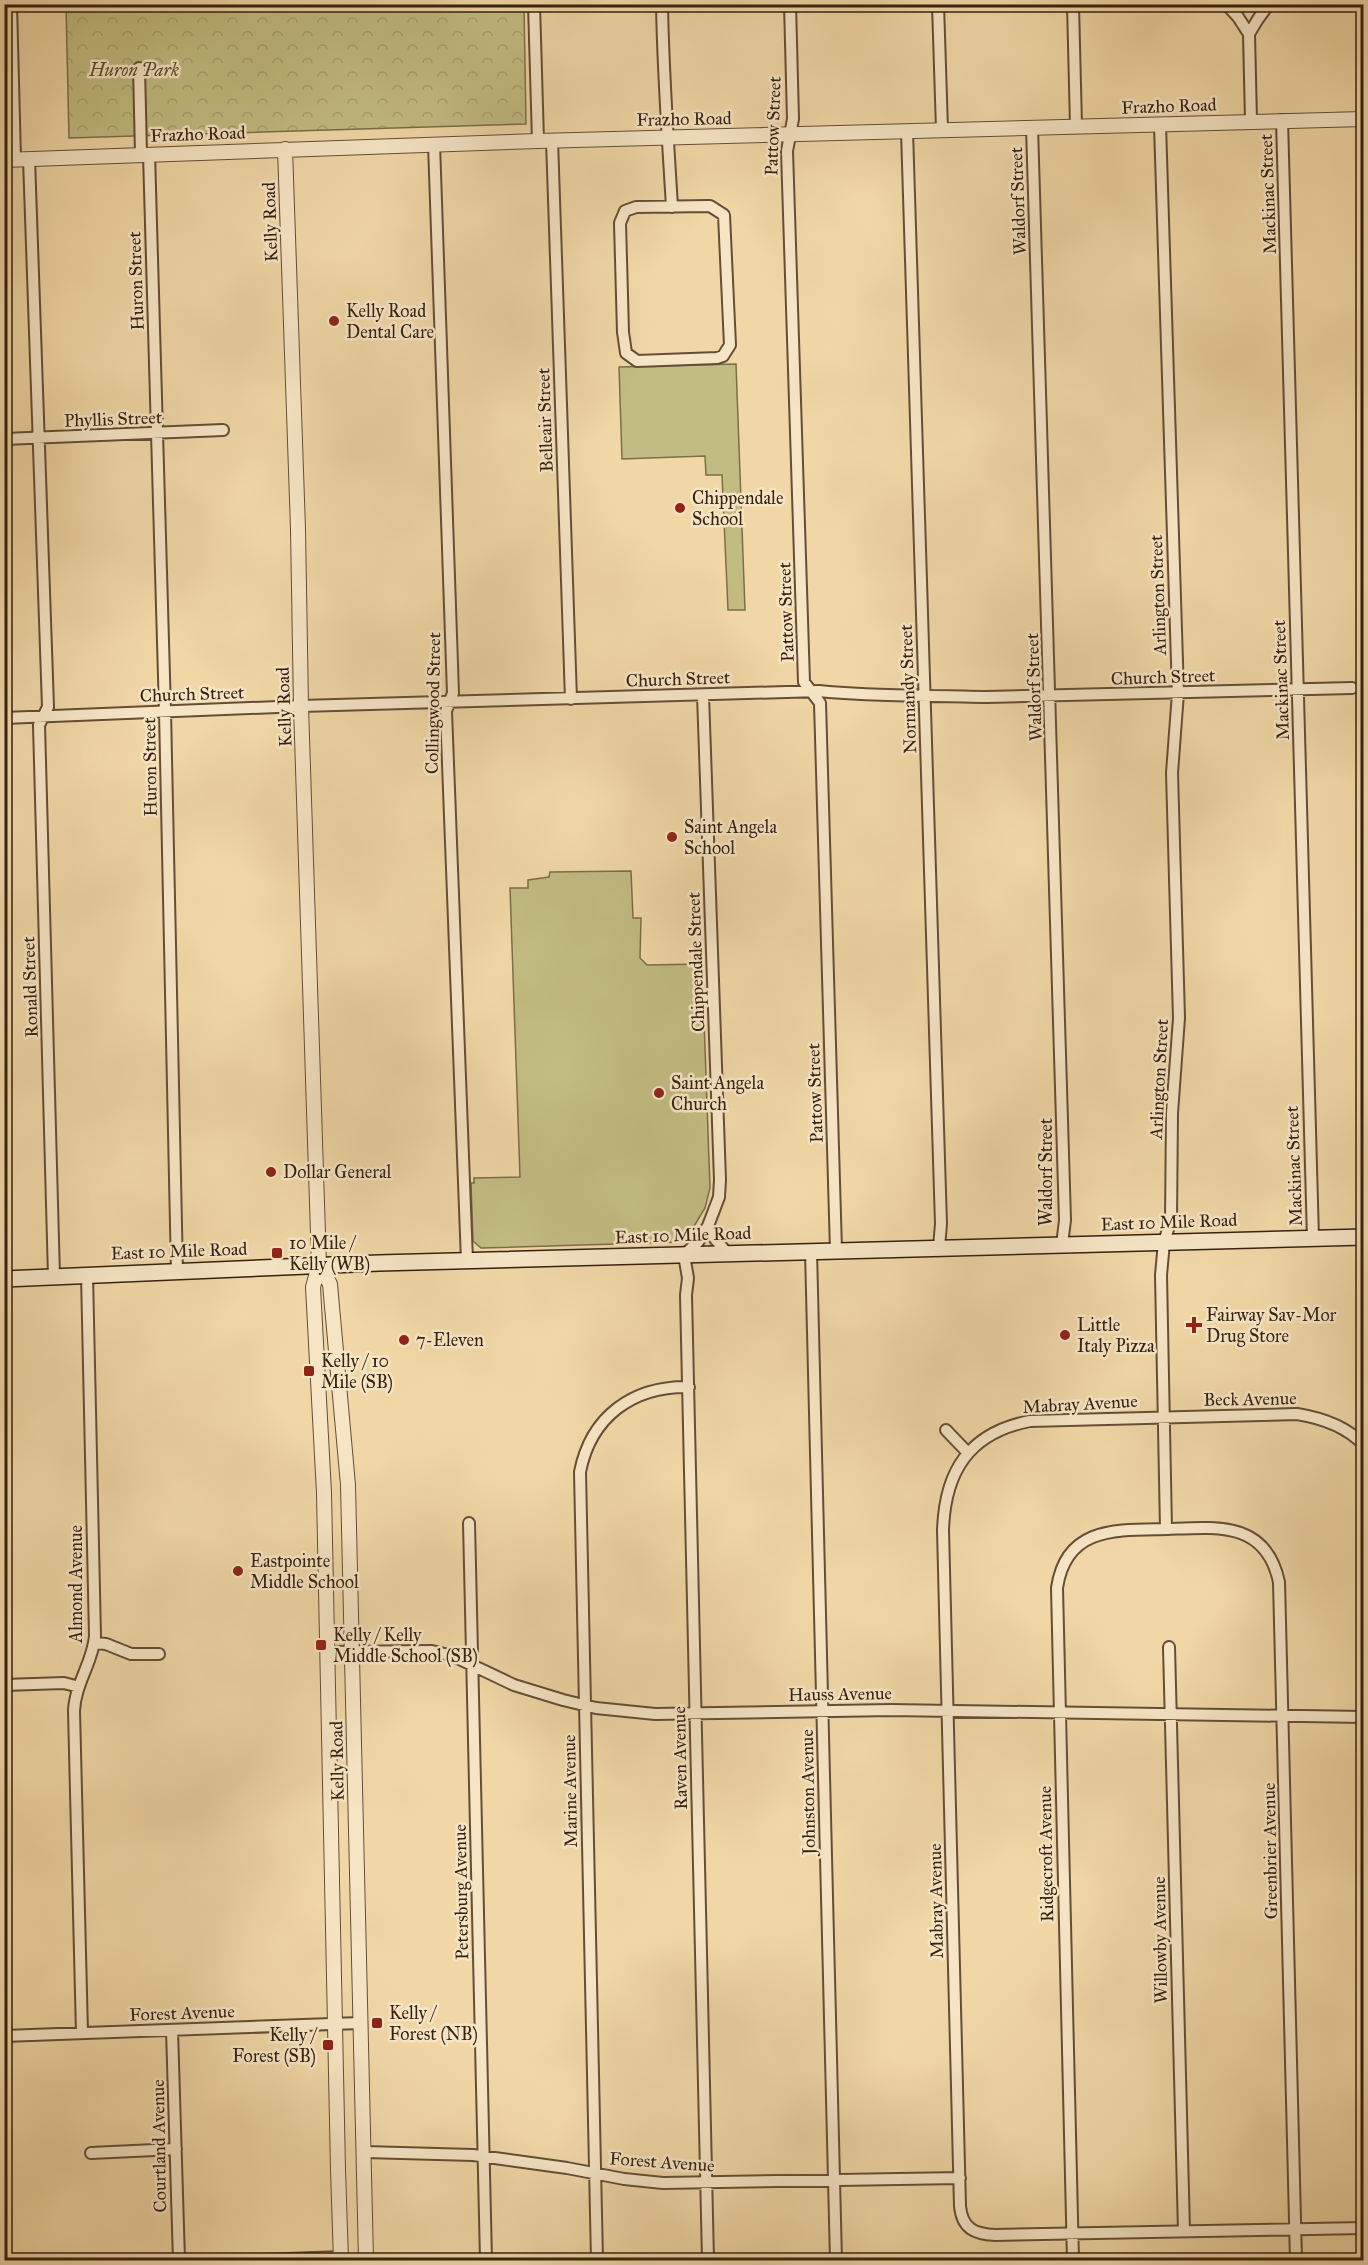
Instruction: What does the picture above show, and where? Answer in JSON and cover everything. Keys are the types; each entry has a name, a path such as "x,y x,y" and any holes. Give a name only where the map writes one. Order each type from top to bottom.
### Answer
{"main road":[{"name":"East 10 Mile Road","path":"4,1279 319,1265 1364,1237"}],"street":[{"name":"Ronald Street","path":"11,4 8,46 38,437 48,707 39,725 54,1277"},
{"name":"Belleair Street","path":"534,4 545,140 571,699"},
{"path":"662,4 665,122 672,207"},
{"name":"Pattow Street","path":"790,4 793,119 788,163 804,682 820,703 836,1250"},
{"path":"938,4 942,130"},
{"path":"1072,4 1076,126"},
{"path":"1226,4 1250,34"},
{"path":"1251,121 1250,34 1269,4"},
{"name":"Huron Street","path":"139,68 157,434 177,1272"},
{"name":"Frazho Road","path":"16,159 545,140 1364,119"},
{"name":"Mackinac Street","path":"1282,120 1312,1238"},
{"name":"Arlington Street","path":"1160,125 1178,693 1172,773 1179,1018 1172,1113 1171,1220 1164,1242 1161,1302 1164,1417"},
{"name":"Waldorf Street","path":"1032,127 1065,1220 1062,1245"},
{"name":"Normandy Street","path":"907,130 941,1224 939,1247"},
{"name":"Collingwood Street","path":"434,144 453,693 446,711 467,1261"},
{"name":"Kelly Road","path":"285,149 319,1265 313,1287 324,1493 341,2259"},
{"path":"710,206 724,215 730,345 723,356 717,358 636,361 626,353 623,334 620,223 626,211 636,207 672,207 710,206"},
{"name":"Phyllis Street","path":"4,439 223,430"},
{"name":"Church Street","path":"4,718 301,706 812,691 883,696 987,697 1352,688"},
{"name":"Chippendale Street","path":"684,1255 698,1242 708,1226 718,1197 720,1180 703,695"},
{"path":"708,1226 715,1239 728,1254"},
{"name":"Johnston Avenue","path":"811,1251 836,2260"},
{"name":"Raven Avenue","path":"684,1255 688,1278 688,1387 708,2260"},
{"name":"Kelly Road","path":"319,1265 330,1284 347,1456 366,2260"},
{"name":"Almond Avenue","path":"82,2033 74,1711 75,1698 94,1643 87,1275"},
{"path":"318,1388 327,1384 332,1389 336,1432 347,1456"},
{"name":"Marine Avenue","path":"597,2260 580,1488 585,1453 595,1432 604,1420 636,1396 652,1390 688,1387"},
{"name":"Beck Avenue","path":"1164,1417 1297,1414 1331,1422 1362,1440"},
{"path":"1164,1417 1166,1529"},
{"name":"Mabray Avenue","path":"1164,1417 1030,1421 999,1430 982,1440 968,1454 954,1475 944,1505 947,1710 962,2219 966,2227 974,2232 995,2235 1295,2229"},
{"path":"946,1430 968,1454"},
{"path":"324,1493 332,1503 334,1545 342,1548 350,1539"},
{"name":"Petersburg Avenue","path":"470,1523 486,2260"},
{"name":"Greenbrier Avenue","path":"1166,1529 1214,1527 1233,1529 1258,1542 1270,1557 1279,1582 1296,2260"},
{"name":"Ridgecroft Avenue","path":"1073,2260 1059,1713 1058,1575 1067,1558 1082,1542 1094,1535 1106,1532 1166,1529"},
{"path":"94,1643 106,1644 131,1654 159,1654"},
{"name":"Willowby Avenue","path":"1169,1647 1184,2231"},
{"name":"Hauss Avenue","path":"328,1652 432,1651 453,1656 520,1687 585,1705 640,1713 947,1710 1364,1717"},
{"path":"4,1685 64,1683 79,1687"},
{"name":"Forest Avenue","path":"4,2036 360,2023"},
{"name":"Courtland Avenue","path":"172,2030 178,2260"},
{"path":"91,2152 176,2149"},
{"name":"Forest Avenue","path":"364,2152 484,2157 567,2168 639,2181 707,2183 960,2178"},
{"path":"1295,2229 1364,2228"},
{"path":"261,2260 341,2259"}],"green space":[{"name":"Huron Park","path":"66,5 524,5 526,124 69,138"},
{"path":"736,364 745,610 728,610 722,475 706,475 705,456 622,459 619,367"},
{"path":"631,871 633,918 641,918 640,958 647,965 702,964 710,1188 705,1208 694,1226 691,1238 681,1242 481,1248 473,1241 471,1183 474,1183 474,1178 520,1177 510,888 528,888 528,880 549,877 550,872"}],"place":[{"name":"Kelly Road Dental Care","path":"334,321"},
{"name":"Chippendale School","path":"680,508"},
{"name":"Saint Angela School","path":"672,837"},
{"name":"Saint Angela Church","path":"659,1093"},
{"name":"Dollar General","path":"271,1172"},
{"name":"10 Mile / Kelly (WB)","path":"277,1253"},
{"name":"Fairway Sav-Mor Drug Store","path":"1194,1325"},
{"name":"Little Italy Pizza","path":"1065,1335"},
{"name":"7-Eleven","path":"404,1340"},
{"name":"Kelly / 10 Mile (SB)","path":"309,1371"},
{"name":"Eastpointe Middle School","path":"238,1571"},
{"name":"Kelly / Kelly Middle School (SB)","path":"321,1645"},
{"name":"Kelly / Forest (NB)","path":"377,2023"},
{"name":"Kelly / Forest (SB)","path":"328,2045"}]}
